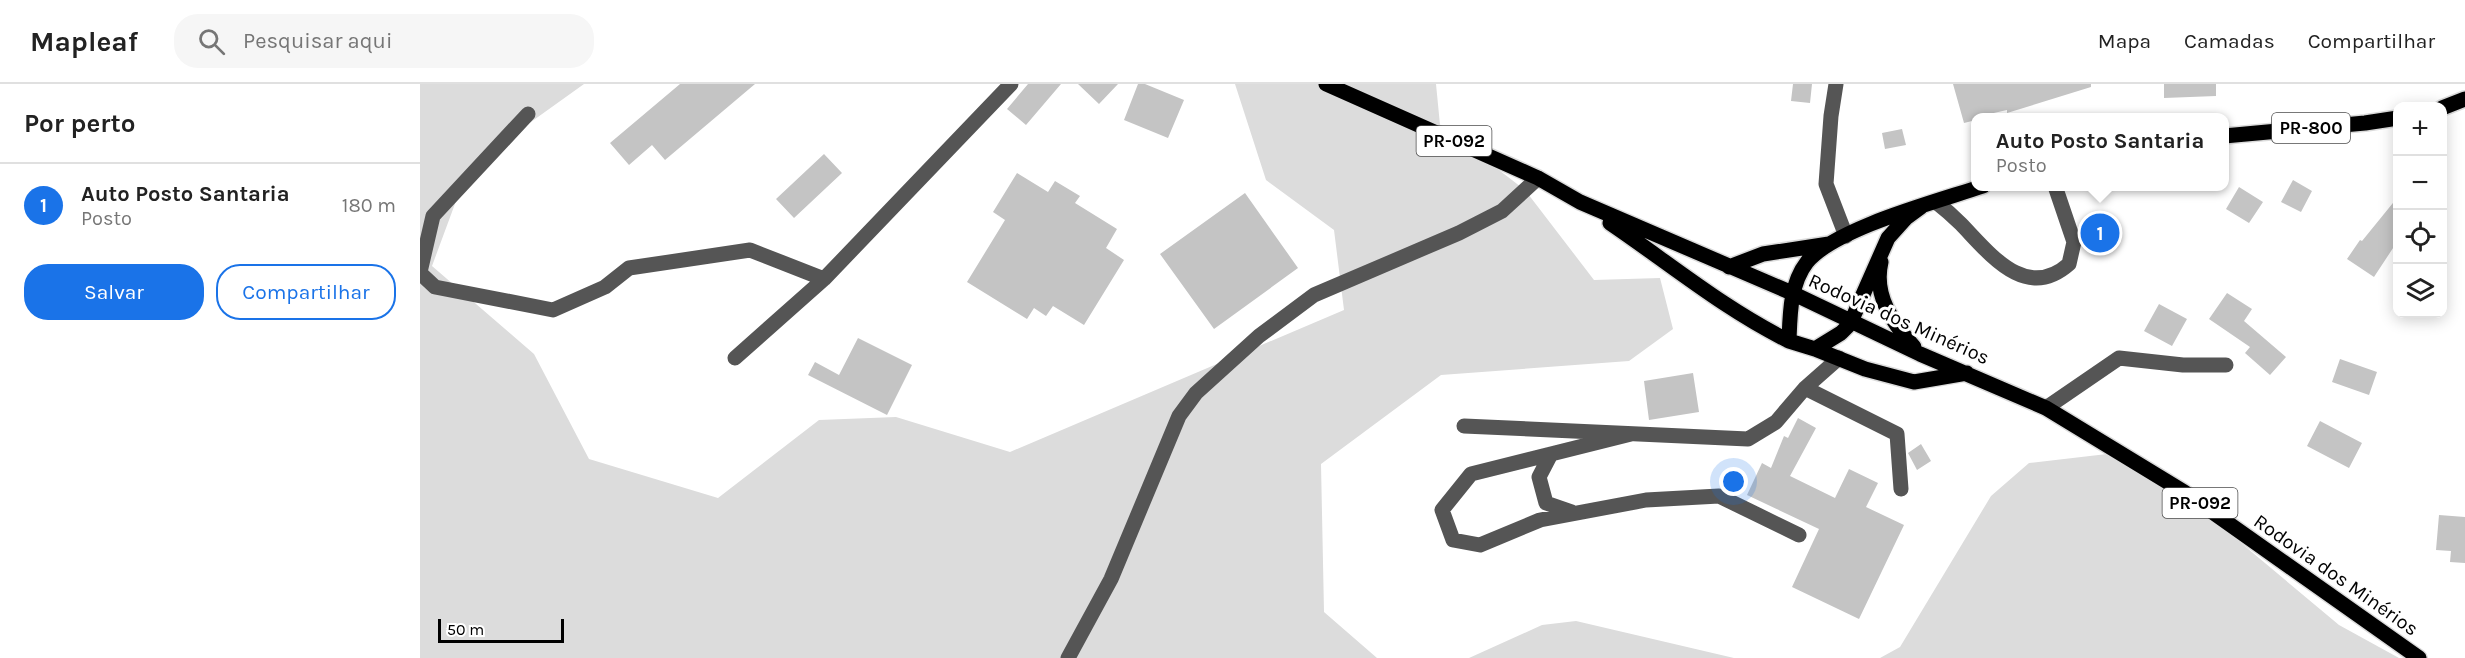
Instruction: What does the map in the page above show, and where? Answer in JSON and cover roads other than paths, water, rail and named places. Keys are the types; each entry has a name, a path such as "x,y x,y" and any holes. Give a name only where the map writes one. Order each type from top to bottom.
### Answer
{"main road":[{"name":"Rodovia dos Minérios","path":"1326,84 1538,178 1580,202 1792,293 1920,354 2046,408 2184,492 2413,657"},
{"path":"2447,106 2465,99"},
{"name":"PR-800","path":"2229,136 2393,119"},
{"path":"1789,341 1792,293 1808,262 1832,243 1870,224 1971,190"},
{"path":"1580,202 1701,288 1762,327 1789,341 1865,369 1914,382 1967,373"},
{"path":"1815,349 1841,333 1850,320 1888,238 1906,218 1921,207"},
{"path":"1888,238 1879,277 1881,291 1896,327 1920,354"},
{"path":"1729,267 1763,254 1832,243"}],"street":[{"path":"735,358 824,279 1011,84"},
{"path":"1836,84 1826,184 1846,236"},
{"path":"528,114 433,216 420,272 435,286 553,310 605,287 629,268 750,250 824,279"},
{"path":"1068,658 1111,579 1179,416 1196,393 1259,336 1314,295 1459,233 1502,211 1538,178"},
{"path":"1936,202 1999,264 2023,276 2049,276 2069,264 2074,242 2057,191"},
{"path":"1464,426 1748,439 1776,422 1805,388 1839,358"},
{"path":"2046,408 2119,358 2183,364 2226,365"},
{"path":"1805,388 1897,434 1901,489"},
{"path":"1631,434 1471,474 1442,510 1453,540 1480,545 1540,520 1646,500 1719,496 1798,535"},
{"path":"1551,454 1539,477 1546,503 1577,513"}],"place":[{"name":"Auto Posto Santaria","path":"2100,233"}]}
